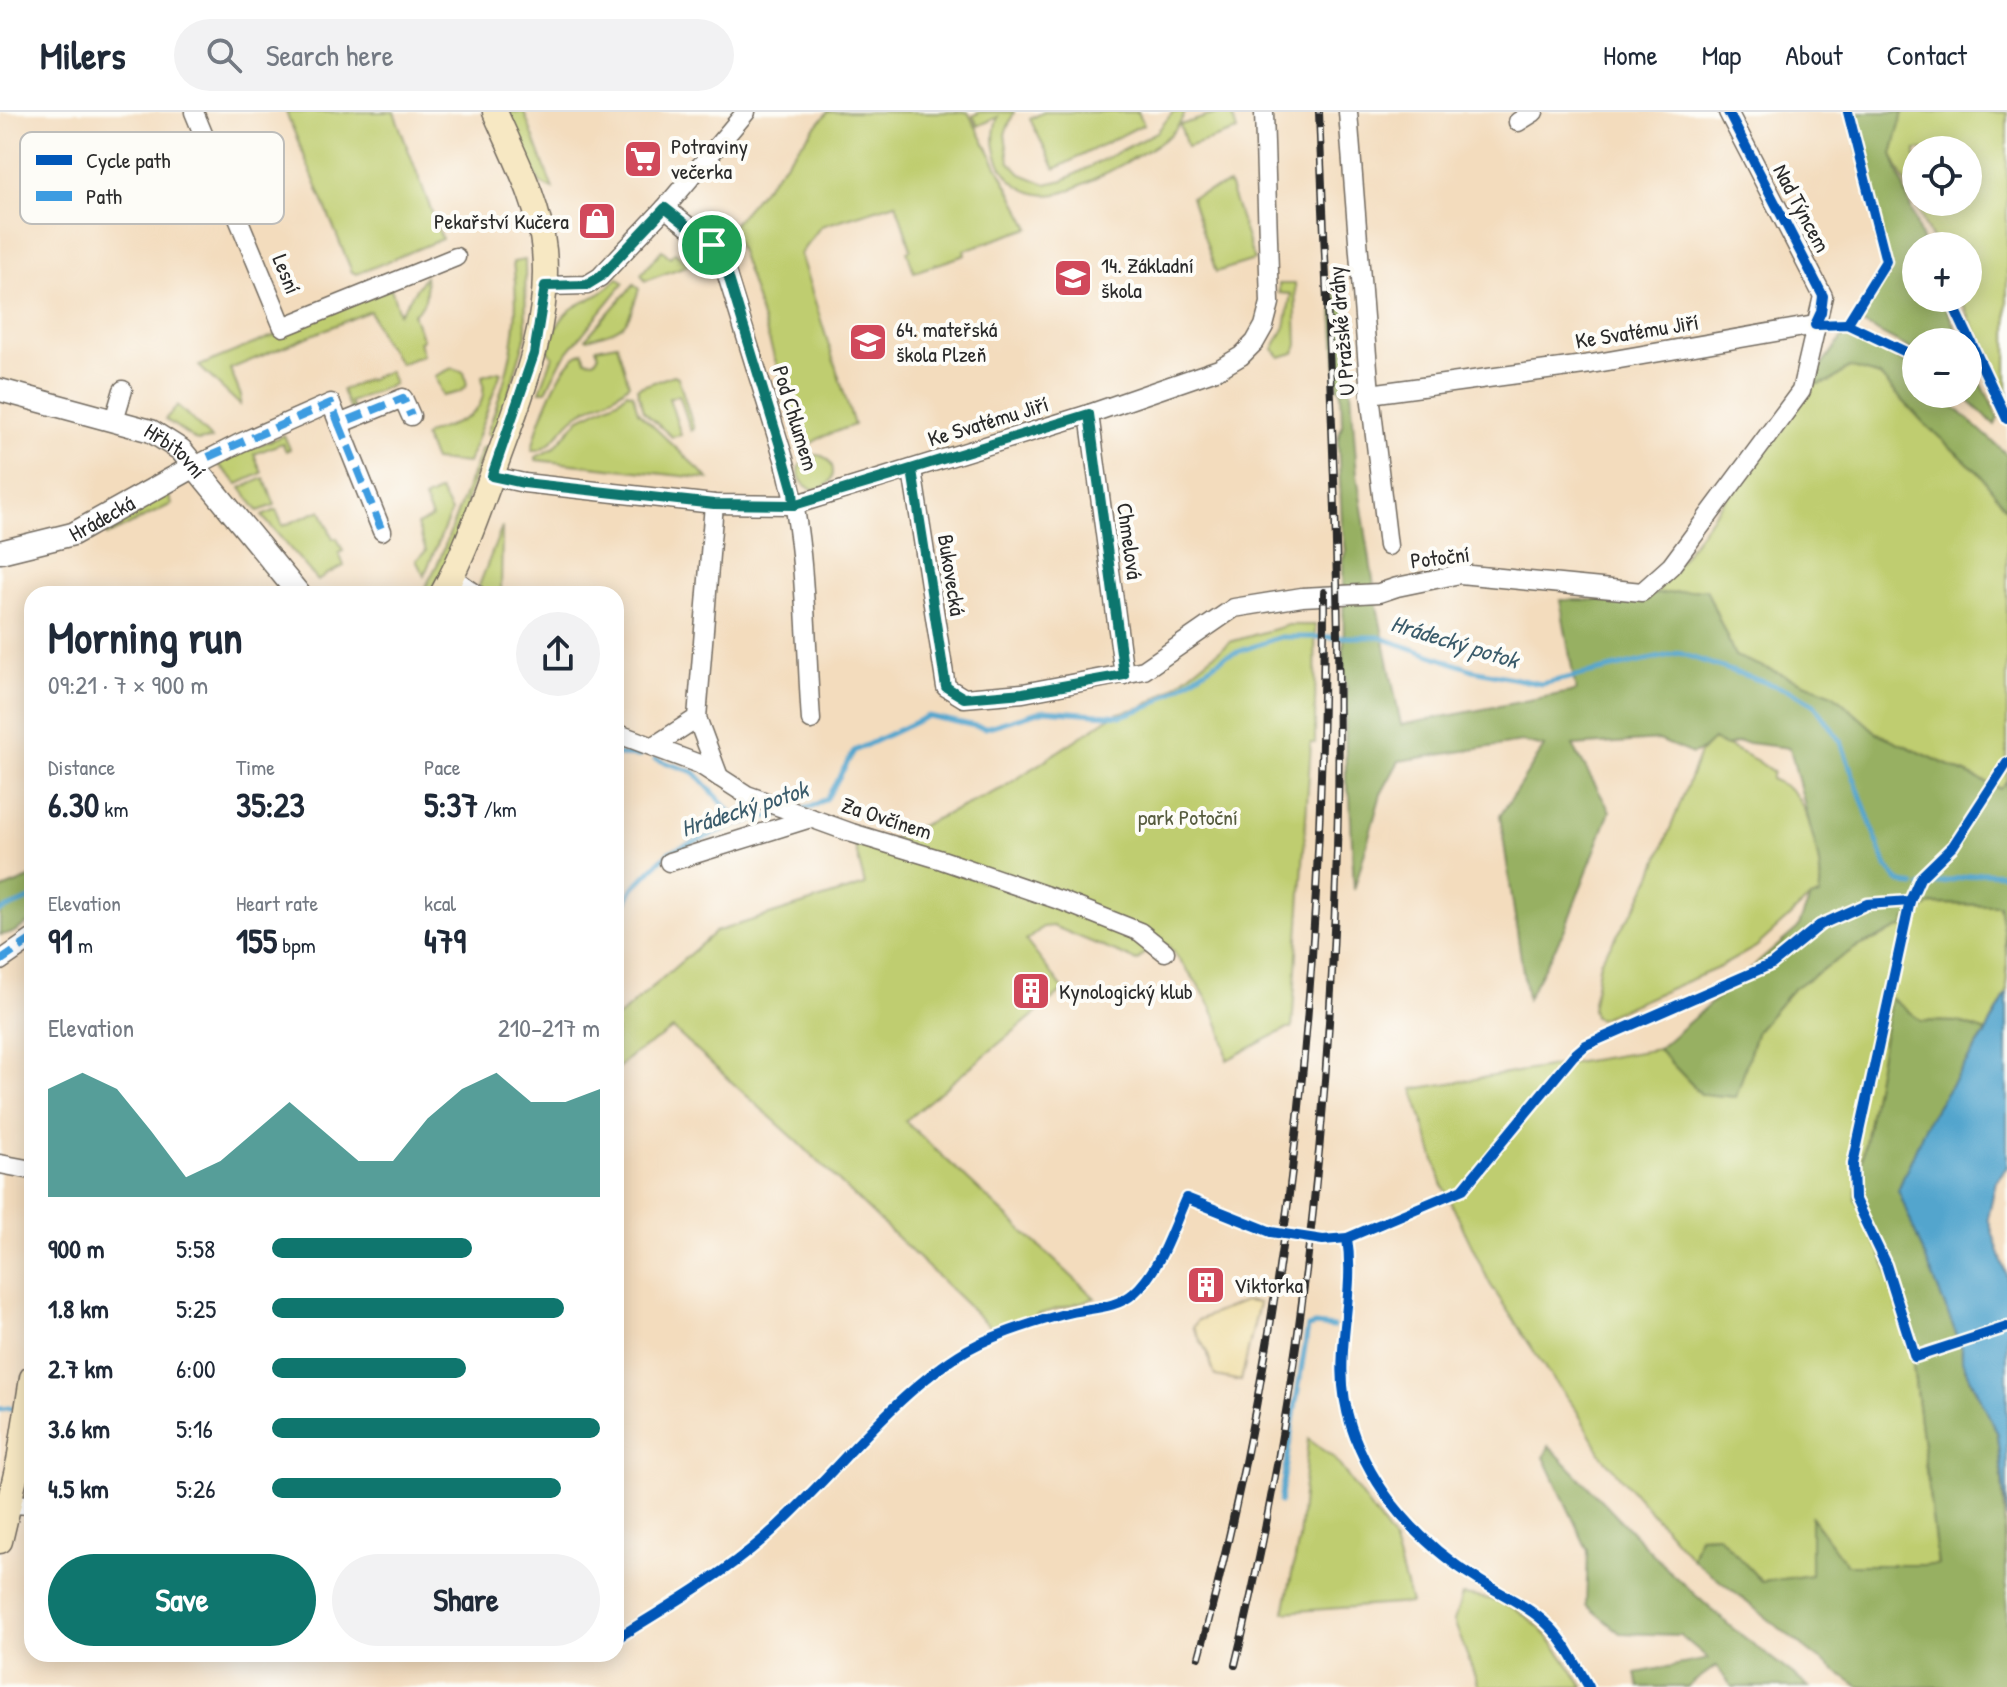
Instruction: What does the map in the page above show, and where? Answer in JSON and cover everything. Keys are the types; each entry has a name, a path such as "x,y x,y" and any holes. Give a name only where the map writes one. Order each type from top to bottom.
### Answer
{"main road":[{"path":"447,586 492,476 534,354 545,286 544,248 529,188 495,112"},
{"path":"0,1541 21,1504 24,1464"}],"street":[{"name":"Lesní","path":"194,112 202,132"},
{"path":"545,286 587,285 600,277 665,208 746,112"},
{"name":"Ke Svatému Jiří","path":"492,476 524,483 714,504 794,505 1089,414 1219,369 1241,356 1255,342 1264,326 1270,303 1264,112"},
{"name":"U Pražské dráhy","path":"1348,112 1370,394 1388,546"},
{"name":"Nad Týncem","path":"1728,112 1823,296 1815,325"},
{"name":"Pod Chlumem","path":"665,208 712,245 722,259 784,459 793,491 798,537 811,720"},
{"name":"Lesní","path":"240,224 283,327 424,273 456,257"},
{"name":"Ke Svatému Jiří","path":"1370,394 1591,364 1815,325"},
{"name":"Potoční","path":"946,687 964,698 1023,693 1124,675 1144,670 1234,608 1302,597 1379,593 1460,574 1642,592 1671,566 1801,391 1815,325"},
{"name":"Hřbitovní","path":"0,390 151,431 202,462 293,586"},
{"path":"114,420 123,390"},
{"path":"382,531 339,424 403,398 411,416"},
{"name":"Hrádecká","path":"0,552 73,534 202,462 331,403 339,424"},
{"name":"Chmelová","path":"1089,414 1124,675"},
{"name":"Bukovecká","path":"912,470 946,687"},
{"path":"714,504 697,718 719,777"},
{"path":"654,746 697,718"},
{"name":"Za Ovčínem","path":"624,736 699,764 747,795 852,833 1062,901 1140,932 1165,952"},
{"path":"669,862 808,817"},
{"path":"0,961 24,944"},
{"path":"0,1164 24,1168"}],"green space":[{"path":"286,112 394,112 442,239 357,274 352,272"},
{"path":"509,112 524,112 553,189 540,183 512,129"},
{"path":"828,112 968,112 1030,228 964,250 965,255 914,272 907,251 911,249 896,203 821,226 800,254 854,425 803,448 731,227"},
{"path":"980,112 1014,112 1005,134 1009,161 1021,174 1046,184 1064,180 1157,132 1173,112 1185,112 1172,133 1135,157 1067,191 1041,194 1015,183 1005,173 995,146 994,132 998,117 978,126 973,116"},
{"path":"1044,112 1138,112 1144,124 1055,169 1030,119"},
{"path":"1231,112 1237,131 1187,147 1180,125"},
{"path":"1848,112 1903,112 1892,154 1902,183 1902,216 1914,216 1919,232 1902,232 1902,312 1948,312 1955,328 1902,328 1902,345 1855,320 1889,273"},
{"path":"1903,112 2007,112 2007,397 1982,344 1982,328 1974,328 1967,312 1982,312 1982,232 1928,232 1921,216 1982,216 1982,136 1902,136 1902,175 1892,154"},
{"path":"1229,184 1254,260 1216,272 1191,197"},
{"path":"662,250 670,257 675,252 686,262 692,256 699,261 645,281 641,274"},
{"path":"525,260 526,335 495,440 487,433 512,349 516,307 513,262"},
{"path":"425,276 425,298 413,314 423,340 419,342 423,355 400,364 382,339 370,311 230,369 241,396 240,405 199,366 391,288 399,314"},
{"path":"1343,277 1357,475 1377,606 1401,725 1576,691 1560,600 1603,600 1706,589 1735,656 1833,694 1877,733 2000,789 2007,780 2007,953 1999,905 1932,904 1907,918 1904,926 1857,947 1793,989 1757,1030 1736,1097 1701,1094 1658,1049 1798,928 1810,898 1819,896 1818,859 1790,748 1740,742 1726,746 1713,740 1701,751 1692,754 1659,740 1573,746 1610,811 1564,931 1527,999 1500,816 1544,747 1522,742 1399,761 1381,794 1354,890 1350,797 1346,782 1343,559 1346,551 1338,439 1342,425 1341,390 1338,388 1333,309 1337,283"},
{"path":"618,278 624,283 562,359 546,391 540,391 553,356 548,351 562,319 577,305 596,296"},
{"path":"634,284 639,289 624,324 611,332 586,338"},
{"path":"1279,284 1295,284 1297,346 1294,353 1280,357 1273,349 1285,327 1291,294 1279,293"},
{"path":"1844,335 1902,361 1902,399 1880,376 1850,367 1831,381 1807,386"},
{"path":"617,344 629,384 573,418 547,446 532,451 544,411 566,367 583,352 586,360 594,361 599,355 596,348"},
{"path":"1850,367 1880,376 1902,399 1902,408 1910,408 1979,473 2007,509 2007,780 2001,789 1877,733 1833,694 1735,656 1706,589 1655,595 1807,386 1831,381"},
{"path":"452,368 464,372 467,385 460,392 443,396 435,376"},
{"path":"389,371 394,384 350,402 354,412 351,413 342,390"},
{"path":"499,371 468,463 434,460 424,437 426,434 460,421 476,410 483,390 482,376"},
{"path":"674,375 678,377 694,429 691,431 679,395 669,398 681,435 672,437 643,411 637,388"},
{"path":"1982,384 1998,417 1995,425 1976,408 1982,408"},
{"path":"627,392 633,394 638,412 709,479 536,460 536,457 554,448 580,418 620,399"},
{"path":"178,406 212,439 197,441 165,419"},
{"path":"1910,408 1955,408 2007,455 2007,509 1979,473"},
{"path":"284,435 290,449 286,451 282,443 254,454 262,473 238,484 217,463"},
{"path":"492,447 490,454 483,455 466,502 470,507 443,573 435,586 426,586 439,561 482,448"},
{"path":"816,455 828,460 833,472 828,484 816,489 804,484 799,472 804,460"},
{"path":"264,478 275,505 258,511 241,488"},
{"path":"440,491 451,512 424,576 416,560 426,551 417,525 432,518 424,499"},
{"path":"167,493 172,504 107,536 102,526"},
{"path":"276,510 283,526 321,510 333,539 337,538 343,551 339,553 344,566 318,581 262,516"},
{"path":"502,527 501,586 479,586"},
{"name":"park Potoční","path":"1288,625 1315,625 1315,743 1311,743 1292,1029 1286,1029 1227,1060 1214,1012 1198,984 1167,945 892,839 1001,789 1115,714 1143,707 1230,642"},
{"path":"1713,739 1773,772 1771,779 1791,790 1799,801 1815,842 1820,872 1819,896 1810,898 1756,947 1718,968 1599,1019 1594,1017 1592,1009 1600,961 1639,902 1700,753"},
{"path":"854,842 1044,900 1134,939 1145,947 1137,961 1053,926 1043,927 1026,941 1064,990 905,1121 1095,1298 1040,1314 995,1332 797,1141 673,1029 624,1063 624,1012 715,932 865,885"},
{"path":"24,880 24,926 12,933 0,935 0,890"},
{"path":"1932,904 1999,905 2007,953 2007,993 1986,1032 1959,1022 1921,1021 1891,998 1855,1198 1886,1265 1912,1358 1938,1566 1847,1565 1812,1518 1812,1575 1762,1582 1718,1535 1699,1536 1692,1559 1602,1456 1577,1411 1490,1284 1442,1184 1413,1089 1658,1049 1701,1094 1736,1097 1757,1030 1793,989 1857,947 1904,926 1907,918"},
{"path":"1891,998 1921,1021 1959,1022 1986,1032 1928,1120 1898,1190 1962,1348 1965,1368 1998,1437 2005,1530 2007,1687 1859,1687 1692,1559 1699,1536 1718,1535 1762,1582 1811,1575 1811,1517 1847,1565 1938,1565 1912,1358 1886,1265 1855,1198"},
{"path":"1308,1439 1335,1459 1393,1540 1411,1603 1284,1612 1299,1539"},
{"path":"1549,1446 1672,1574 1731,1627 1809,1687 1732,1687 1716,1666 1687,1687 1639,1687 1636,1673 1709,1659 1680,1635 1620,1633 1586,1605 1588,1551 1544,1457"},
{"path":"1462,1595 1493,1600 1522,1613 1546,1634 1583,1687 1479,1687 1454,1621"}],"sand":[{"path":"1245,1301 1259,1303 1241,1381 1215,1376 1207,1352 1193,1327 1198,1320"}],"water":[{"path":"2007,993 2007,1167 1996,1181 1988,1218 2007,1277 2007,1520 1998,1434 1962,1361 1962,1348 1898,1190 1928,1120 1986,1033"}],"waterway":[{"name":"Hrádecký potok","path":"802,809 827,798 854,751 928,716 985,728 1045,710 1121,716 1151,706 1226,656 1280,637 1379,637 1473,670 1541,684 1679,653 1791,691 1814,704 1841,742 1886,866 1899,882 1914,886"},
{"path":"624,755 640,756"},
{"path":"655,759 694,772 741,823"},
{"name":"Hrádecký potok","path":"624,905 633,888 669,852 741,823 780,814"},
{"name":"Hrádecký potok","path":"1921,887 1982,873 2007,874"},
{"path":"0,911 24,901"},
{"path":"1280,1502 1308,1327 1333,1327"},
{"name":"Hrádecký potok","path":"0,1409 19,1407"}],"railway":[{"path":"1235,1665 1259,1560 1296,1348 1321,1133 1335,917 1338,635 1319,112"},
{"path":"1199,1657 1231,1527 1258,1395 1280,1262 1297,1129 1318,860 1324,592"}],"marked path":[{"path":"208,457 331,403 339,424 403,398 411,416"},
{"path":"339,424 382,531"},
{"path":"0,961 24,944"}],"cycle path":[{"path":"1728,112 1823,296 1815,325 1847,324 1902,350"},
{"path":"1847,324 1886,261 1848,112"},
{"path":"1957,312 2007,419"},
{"path":"2007,763 1953,846 1920,878 1910,901 1853,1164 1854,1198 1886,1265 1915,1357 2007,1327"},
{"path":"624,1634 709,1580 762,1540 886,1415 939,1369 967,1350 1028,1325 1110,1305 1134,1293 1158,1261 1186,1198 1271,1232 1323,1240 1347,1238 1463,1189 1573,1056 1586,1045 1772,964 1820,925 1867,904 1910,901"},
{"path":"1347,1238 1349,1285 1342,1377 1351,1426 1360,1450 1400,1514 1456,1565 1533,1612 1549,1626 1566,1647 1589,1687"}],"place":[{"name":"Potraviny večerka","path":"643,159"},
{"name":"Pekařství Kučera","path":"597,221"},
{"name":"14. Základní škola","path":"1073,278"},
{"name":"64. mateřská škola Plzeň","path":"868,342"},
{"name":"Kynologický klub","path":"1031,991"},
{"name":"Viktorka","path":"1206,1285"}],"route":[{"path":"712,245 665,208 600,277 587,285 545,286 534,354 492,476 524,483 714,504 794,505 912,470 946,687 964,698 1023,693 1124,675 1089,414 794,505 784,459 727,272 712,245"}]}
